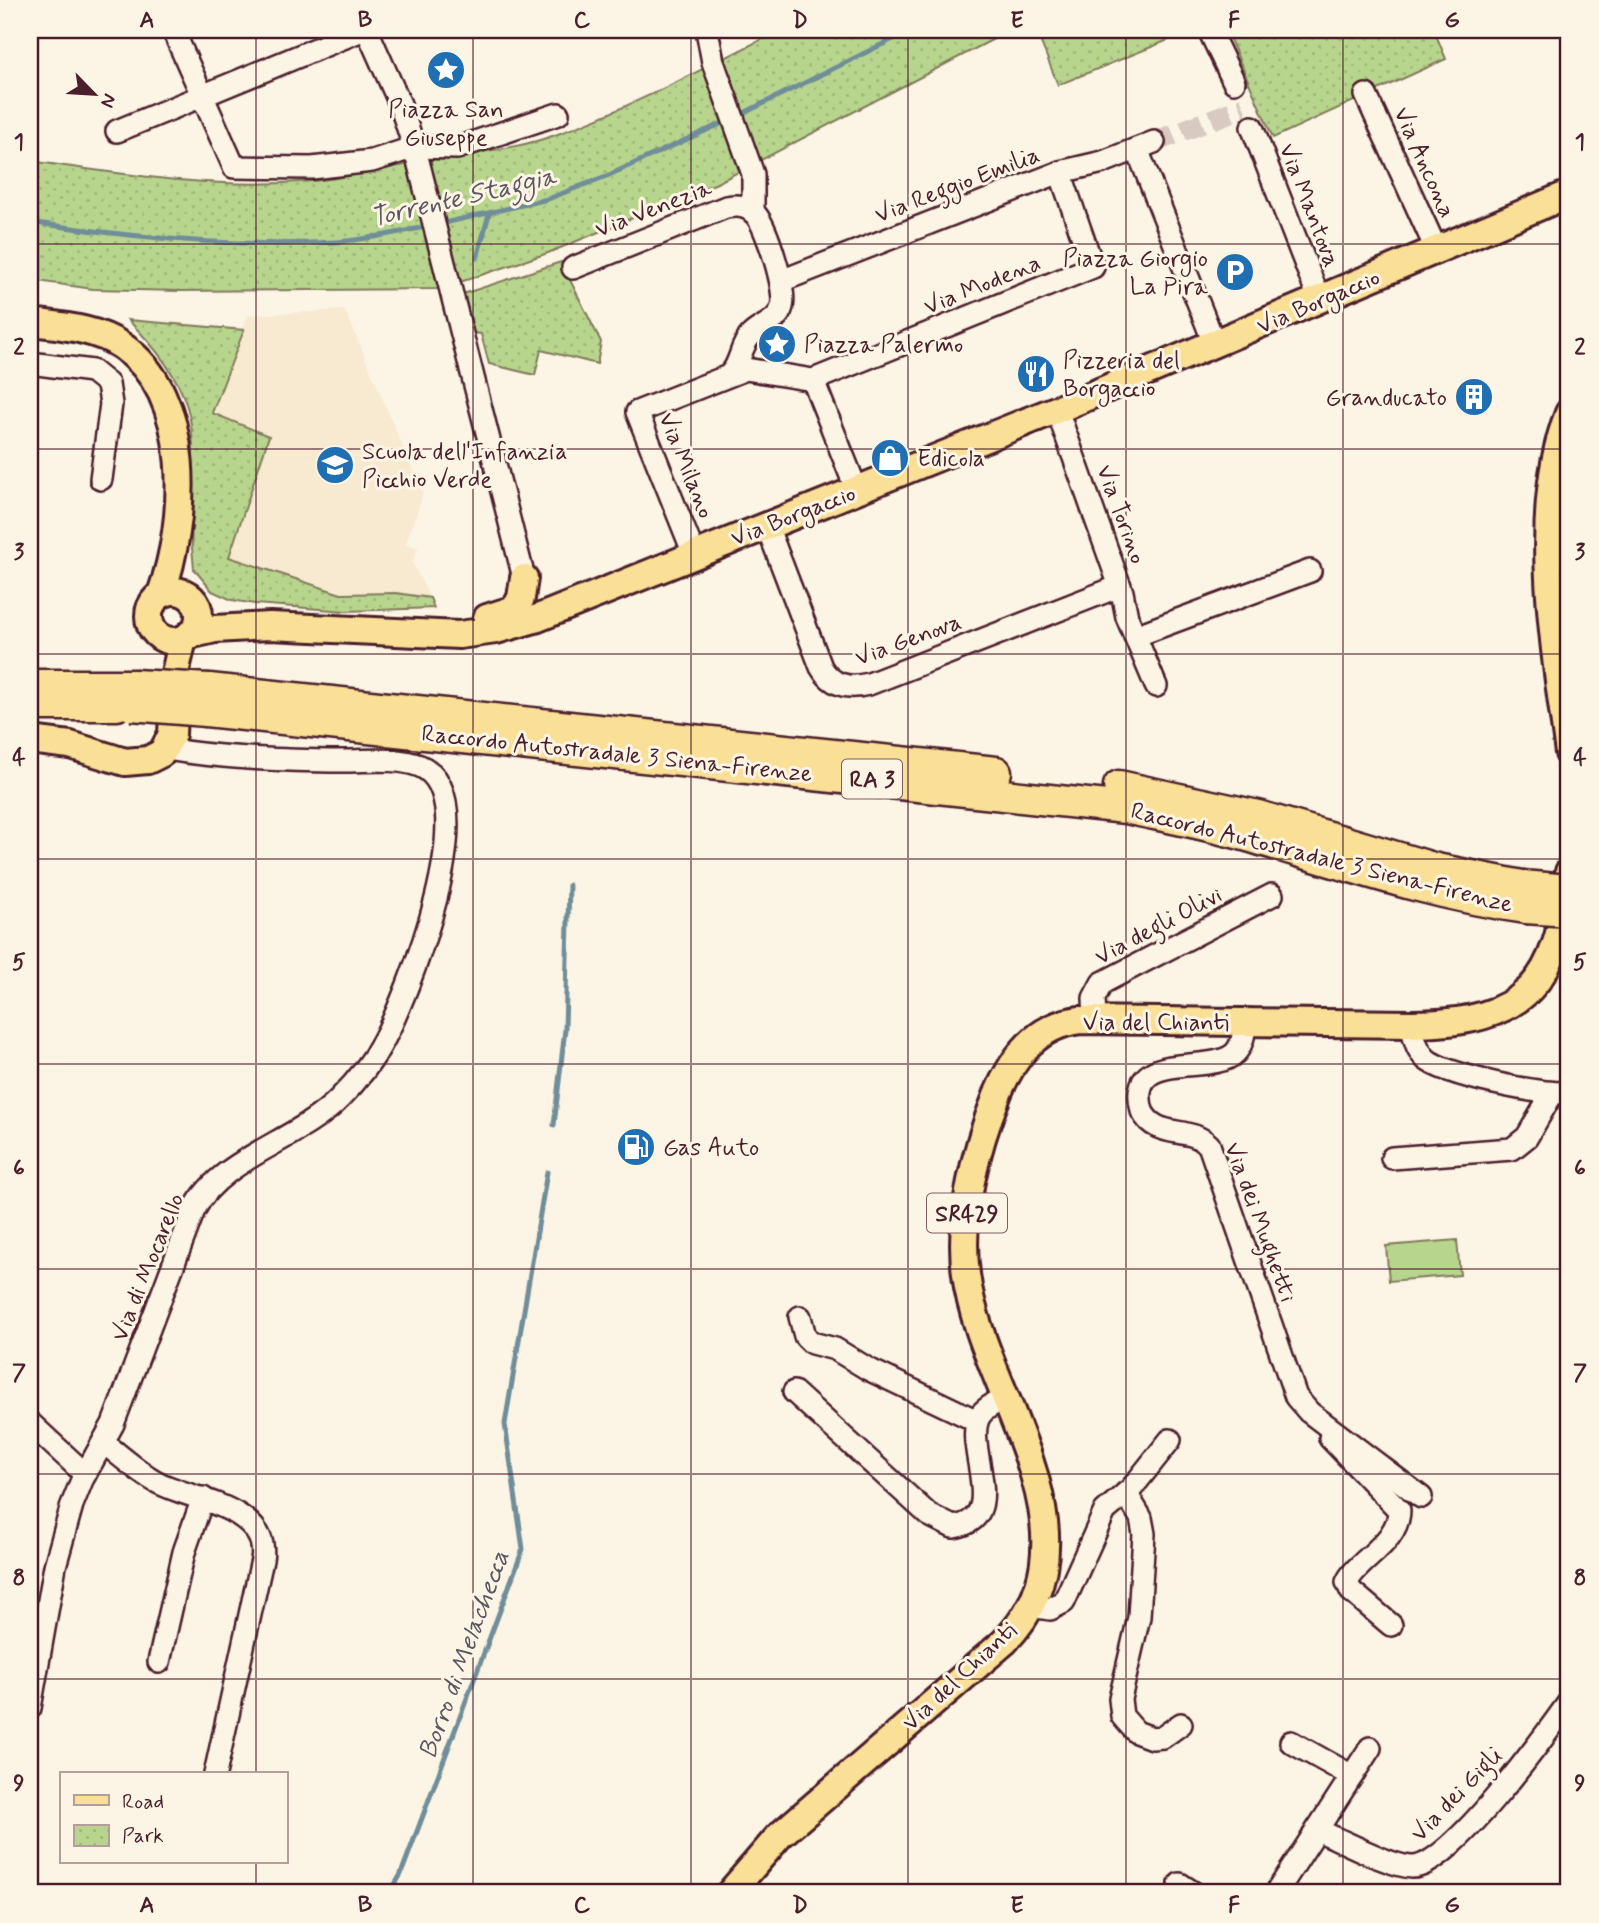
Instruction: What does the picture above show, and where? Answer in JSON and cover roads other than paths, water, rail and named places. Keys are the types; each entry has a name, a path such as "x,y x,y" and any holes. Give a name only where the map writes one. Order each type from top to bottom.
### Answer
{"highway":[{"name":"Raccordo Autostradale 3 Siena-Firenze","path":"30,685 1129,788 1258,816 1569,911"},
{"name":"Raccordo Autostradale 3 Siena-Firenze","path":"30,705 133,695"},
{"name":"Raccordo Autostradale 3 Siena-Firenze","path":"1524,897 1569,890"}],"main road":[{"name":"Via Borgaccio","path":"180,638 225,628 270,626 420,631 453,635 496,630 549,614 627,580 857,491 1215,345 1569,194"},
{"path":"30,322 79,329 114,341 136,358 155,380 166,403 178,446 174,548 161,594 151,606 149,622 158,635 180,638"},
{"path":"1569,413 1553,467 1549,516 1555,659 1569,753"},
{"path":"30,740 70,745 125,762 148,760 166,749 173,727 175,673 180,638 199,615 174,548"},
{"path":"524,578 538,595 552,601 627,580"},
{"path":"420,631 512,612 522,598 524,578"},
{"path":"161,594 175,591 191,599"},
{"name":"Via Borgaccio","path":"191,599 270,626"},
{"name":"Via del Chianti","path":"730,1893 779,1836 1003,1642 1030,1606 1042,1567 1045,1513 1035,1476 978,1328 966,1275 965,1231 976,1166 997,1098 1023,1050 1034,1038 1056,1025 1095,1019 1412,1024 1454,1023 1482,1018 1506,1008 1524,994 1543,971 1555,948 1563,920 1569,872"}],"street":[{"path":"173,30 200,97 234,167 328,167 417,155 457,148 558,114"},
{"path":"117,131 364,30 394,90 417,155 524,578"},
{"path":"1209,30 1234,82"},
{"path":"709,32 713,62 751,168 754,187 753,212 760,222 781,281 782,309 773,320 748,338 731,373"},
{"name":"Via Ancona","path":"1366,95 1437,251"},
{"name":"Via Mantova","path":"1252,127 1320,301"},
{"name":"Via Reggio Emilia","path":"781,281 1060,172 1096,164 1146,145 1215,345"},
{"name":"Via Modena","path":"813,380 1093,267 1060,172"},
{"name":"Via Venezia","path":"573,268 726,207 740,206 753,212"},
{"path":"30,363 92,371 108,384 111,404 101,478"},
{"path":"731,373 757,369 813,380 857,491"},
{"name":"Via Milano","path":"694,554 637,412 731,373"},
{"name":"Via Torino","path":"1057,410 1120,586 1126,617 1156,686"},
{"name":"Via Genova","path":"767,526 821,667 830,679 844,686 869,684 1120,586"},
{"path":"1135,636 1310,570"},
{"name":"Via di Mocarello","path":"30,1708 58,1553 85,1475 104,1443 190,1221 204,1195 225,1176 334,1104 377,1051 422,945 440,888 446,853 446,817 438,785 430,773 415,765 249,759 166,749"},
{"name":"Via degli Olivi","path":"1095,1019 1095,994 1102,982 1272,895"},
{"name":"Via dei Mughetti","path":"1246,1022 1239,1047 1227,1058 1165,1067 1153,1073 1142,1088 1141,1107 1148,1121 1157,1129 1196,1136 1209,1145 1292,1391 1315,1416 1345,1457 1399,1510 1397,1521 1386,1539 1347,1582 1350,1591 1391,1625"},
{"path":"1392,1158 1512,1149 1531,1132 1561,1093 1438,1067 1419,1051 1412,1024"},
{"path":"800,1317 804,1336 812,1343 835,1349 867,1369 977,1421"},
{"path":"794,1392 929,1515 953,1527 969,1522 981,1505 977,1421 985,1411 1005,1398"},
{"name":"Via dei Mughetti","path":"1315,1416 1422,1497"},
{"path":"30,1423 85,1475"},
{"path":"1030,1606 1050,1609 1064,1602 1105,1511 1126,1493 1170,1440"},
{"path":"104,1443 156,1482 203,1498 250,1525 261,1538 264,1553 215,1772"},
{"path":"1126,1493 1141,1518 1144,1534 1139,1617 1121,1699 1122,1716 1136,1732 1152,1738 1163,1737 1181,1724"},
{"path":"159,1662 184,1552 203,1498"},
{"name":"Via dei Gigli","path":"1317,1830 1400,1864 1416,1867 1425,1864 1457,1837 1499,1794 1569,1702"},
{"path":"1291,1742 1352,1776"},
{"path":"1276,1893 1370,1748"}],"waterway":[{"name":"Torrente Staggia","path":"738,116 911,30"},
{"name":"Torrente Staggia","path":"440,224 548,199 609,175 729,120"},
{"name":"Borro di Melachecca","path":"477,258 489,214"},
{"name":"Torrente Staggia","path":"30,222 143,237 259,244 347,241 430,226"},
{"name":"Borro di Melachecca","path":"554,1125 565,1029 569,885"},
{"name":"Borro di Melachecca","path":"390,1893 401,1874 523,1549 505,1424 547,1172"}],"tunnel":[{"path":"1154,142 1244,107"}],"place":[{"name":"Piazza San Giuseppe","path":"446,70"},
{"name":"Piazza Giorgio La Pira","path":"1235,272"},
{"name":"Piazza Palermo","path":"777,344"},
{"name":"Pizzeria del Borgaccio","path":"1036,374"},
{"name":"Granducato","path":"1474,397"},
{"name":"Edicola","path":"890,458"},
{"name":"Scuola dell'Infanzia Picchio Verde","path":"335,465"},
{"name":"Gas Auto","path":"636,1147"}]}
